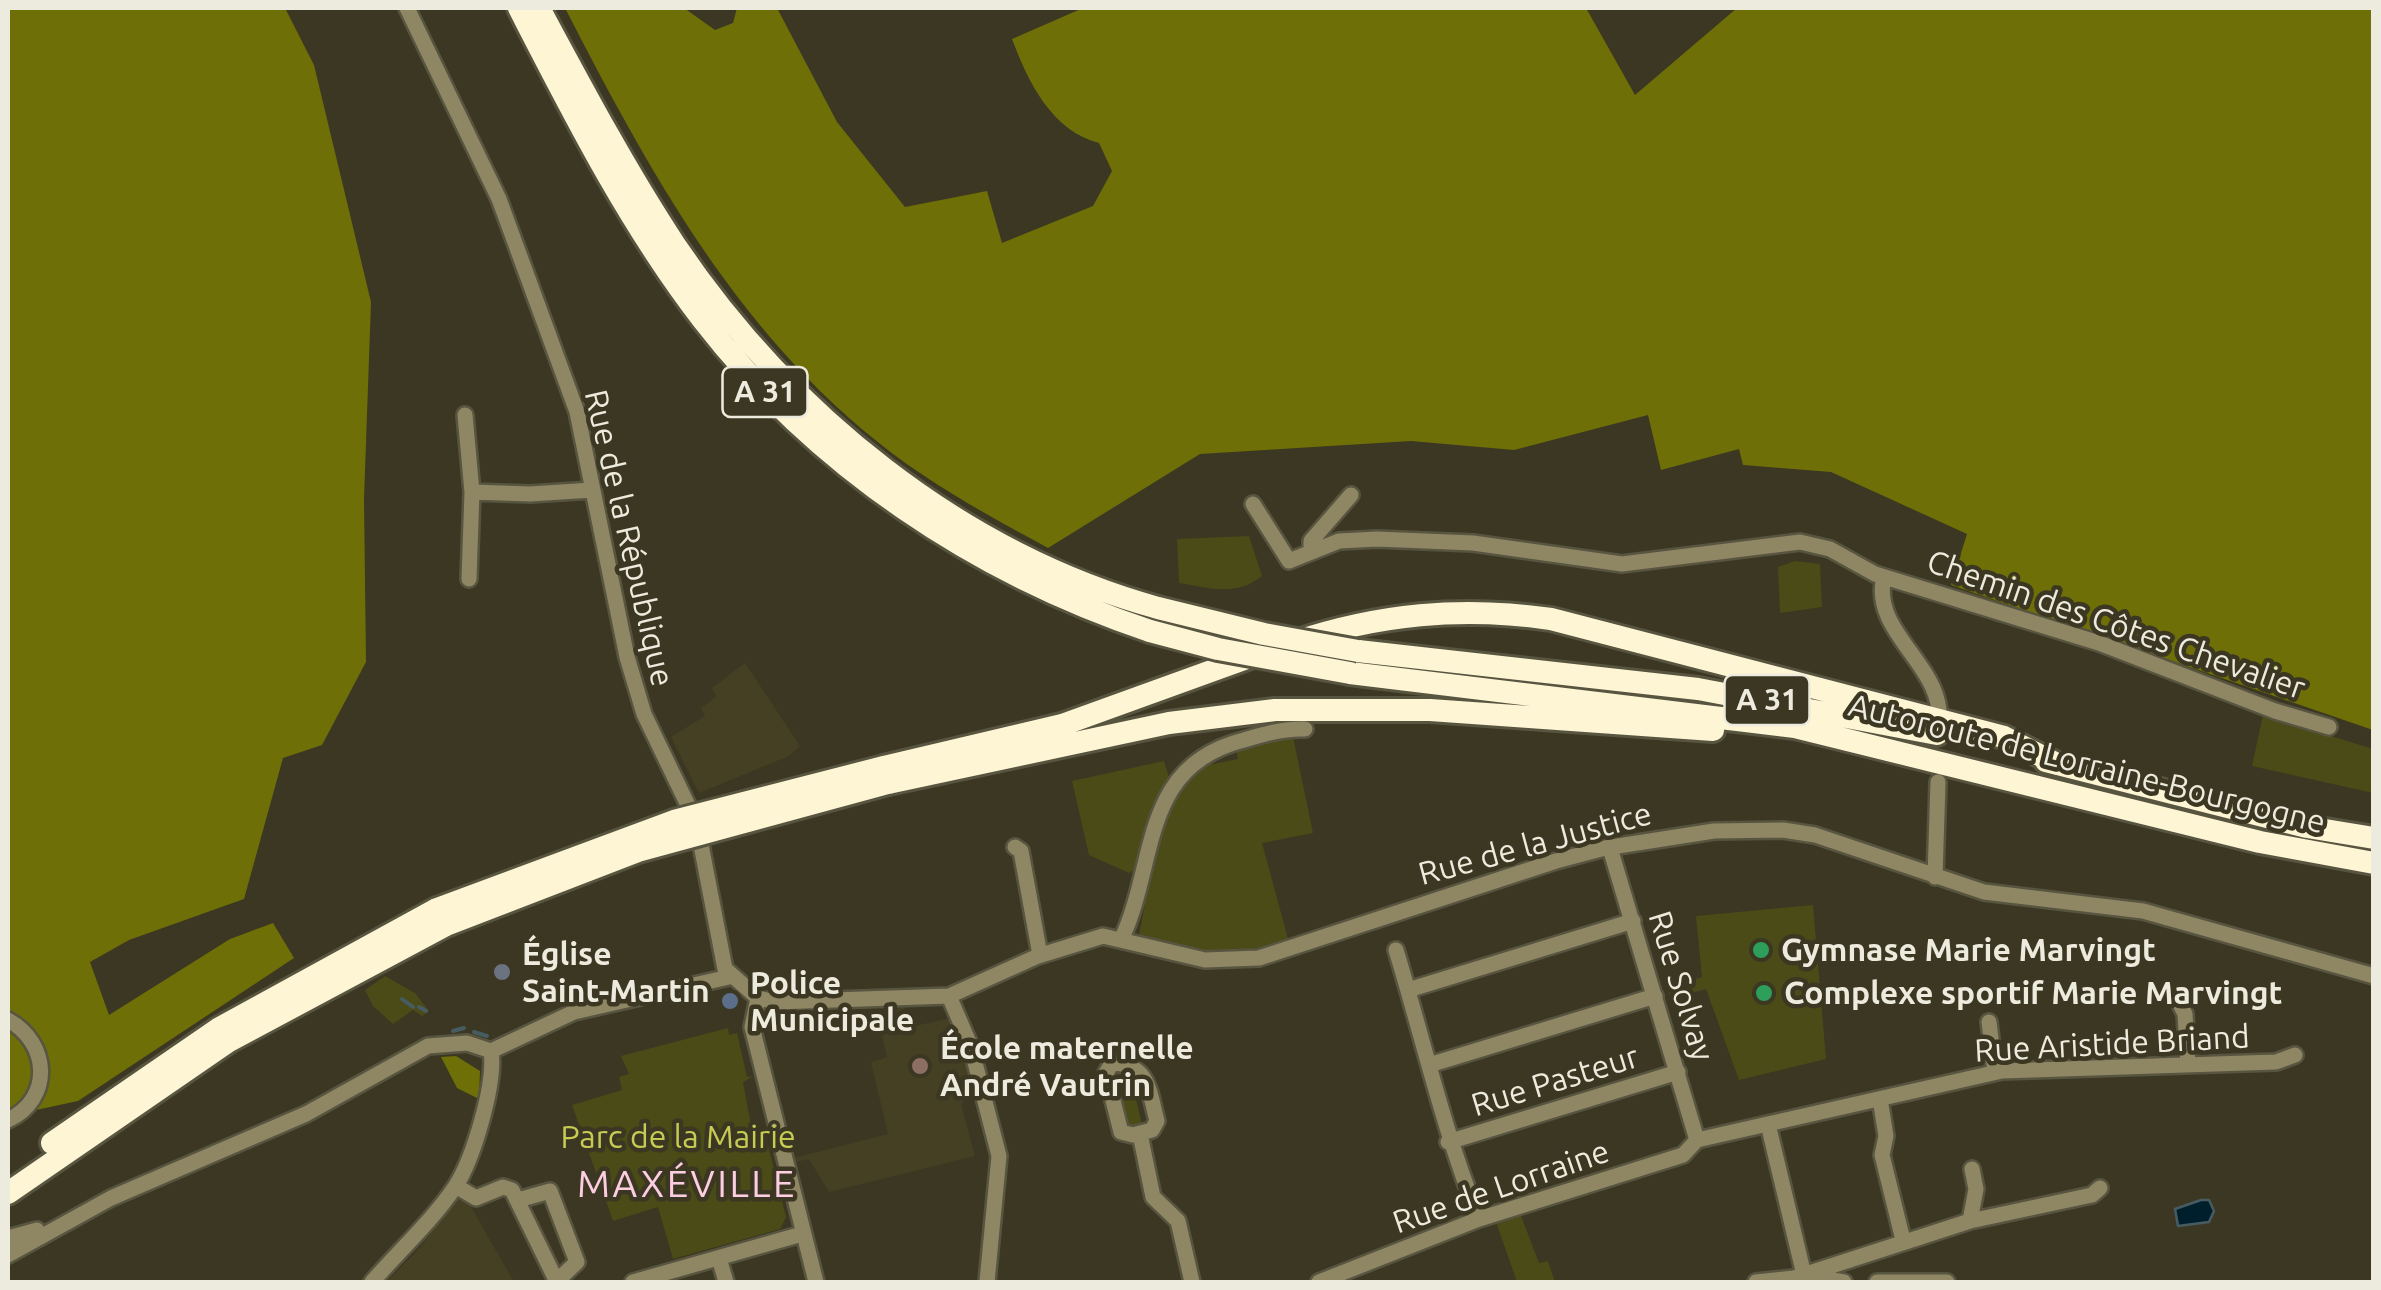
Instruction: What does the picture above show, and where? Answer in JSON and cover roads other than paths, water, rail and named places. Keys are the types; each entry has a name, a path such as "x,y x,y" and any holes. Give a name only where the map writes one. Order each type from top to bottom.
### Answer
{"highway":[{"name":"Autoroute de Lorraine-Bourgogne","path":"519,8 583,130 648,240 721,343 780,406 885,496 963,546 1037,587 1154,619"},
{"name":"Autoroute de Lorraine-Bourgogne","path":"539,8 617,151 675,244 726,314 797,393 879,464 963,522 1154,619 1236,653 1780,702 2308,826 2374,838"},
{"path":"8,1176 218,1029 441,917 638,851 1062,725 1340,626 1448,611 1576,624 2004,737 2057,764"},
{"name":"Autoroute de Lorraine-Bourgogne","path":"1354,662 1866,742 2175,822 2374,863"},
{"path":"886,775 1169,723 1302,709 1430,710 1866,742"},
{"path":"8,1193 230,1041 441,917"}],"street":[{"name":"Rue de la République","path":"407,8 499,199 577,412 627,657 644,714 697,824 729,976"},
{"path":"464,415 472,492 469,579"},
{"path":"472,492 592,490"},
{"path":"1253,504 1284,558 1294,559 1312,551 1311,540 1351,495"},
{"name":"Chemin des Côtes Chevalier","path":"1312,551 1339,541 1439,540 1622,564 1790,541 1830,549 1884,577 2099,643 2276,711 2329,727"},
{"path":"1884,577 1882,592 1888,616 1932,679 1939,710"},
{"path":"1121,940 1134,910 1156,820 1184,771 1223,745 1305,729"},
{"path":"1935,877 1938,782"},
{"name":"Rue de la Justice","path":"950,996 1040,955 1103,936 1205,960 1259,958 1414,904 1610,848 1692,832 1783,830 1815,836 2002,896 2143,911 2374,976"},
{"path":"1015,848 1020,850 1040,955"},
{"name":"Rue Solvay","path":"1610,848 1697,1140"},
{"path":"1408,990 1632,921"},
{"path":"1396,950 1448,1142 1479,1219"},
{"path":"8,1255 69,1220 267,1128 296,1119 428,1046 467,1043 491,1051 574,1012 729,976 758,998 776,1002 950,996 971,1047 1000,1162 987,1282"},
{"path":"1429,1065 1655,996"},
{"path":"758,998 752,1027 816,1282"},
{"path":"2180,1004 2185,1014 2188,1065"},
{"path":"8,1020 32,1039 41,1068 33,1100 8,1120"},
{"path":"1989,1022 1994,1072"},
{"path":"372,1282 456,1186 485,1100 492,1072 491,1051"},
{"name":"Rue Aristide Briand","path":"1697,1140 1994,1072 2276,1062 2295,1055"},
{"path":"1112,1063 1136,1068 1145,1076 1157,1121 1152,1130 1140,1134 1124,1134 1119,1128 1106,1073 1112,1063"},
{"name":"Rue Pasteur","path":"1448,1142 1678,1072"},
{"path":"1880,1099 1886,1136 1882,1155 1903,1240"},
{"path":"1768,1124 1804,1275"},
{"path":"1140,1134 1153,1197 1178,1221 1192,1282"},
{"name":"Rue de Lorraine","path":"1319,1282 1479,1219 1683,1155 1697,1140"},
{"path":"1970,1221 1976,1190 1972,1169"},
{"path":"456,1186 482,1198 508,1188 518,1200 557,1282 578,1262 550,1191 518,1200"},
{"path":"1756,1282 1804,1275 1903,1240 2092,1195 2100,1188"},
{"path":"8,1238 69,1220"},
{"path":"639,1282 802,1234"},
{"path":"719,1258 726,1282"},
{"path":"1804,1275 1844,1282"},
{"path":"1877,1282 1947,1282"}],"water":[{"path":"2209,1200 2214,1211 2209,1222 2178,1226 2175,1209"}],"waterway":[{"path":"402,999 413,1007"},
{"path":"419,1007 426,1011"},
{"path":"453,1031 464,1028"},
{"path":"474,1032 487,1036"}],"place":[{"name":"Gymnase Marie Marvingt","path":"1761,950"},
{"name":"Église Saint-Martin","path":"502,972"},
{"name":"Complexe sportif Marie Marvingt","path":"1764,993"},
{"name":"Police Municipale","path":"730,1001"},
{"name":"École maternelle André Vautrin","path":"920,1066"}],"district":[{"name":"MAXÉVILLE","path":"687,1184"}],"park label":[{"name":"Parc de la Mairie","path":"678,1137"}]}
